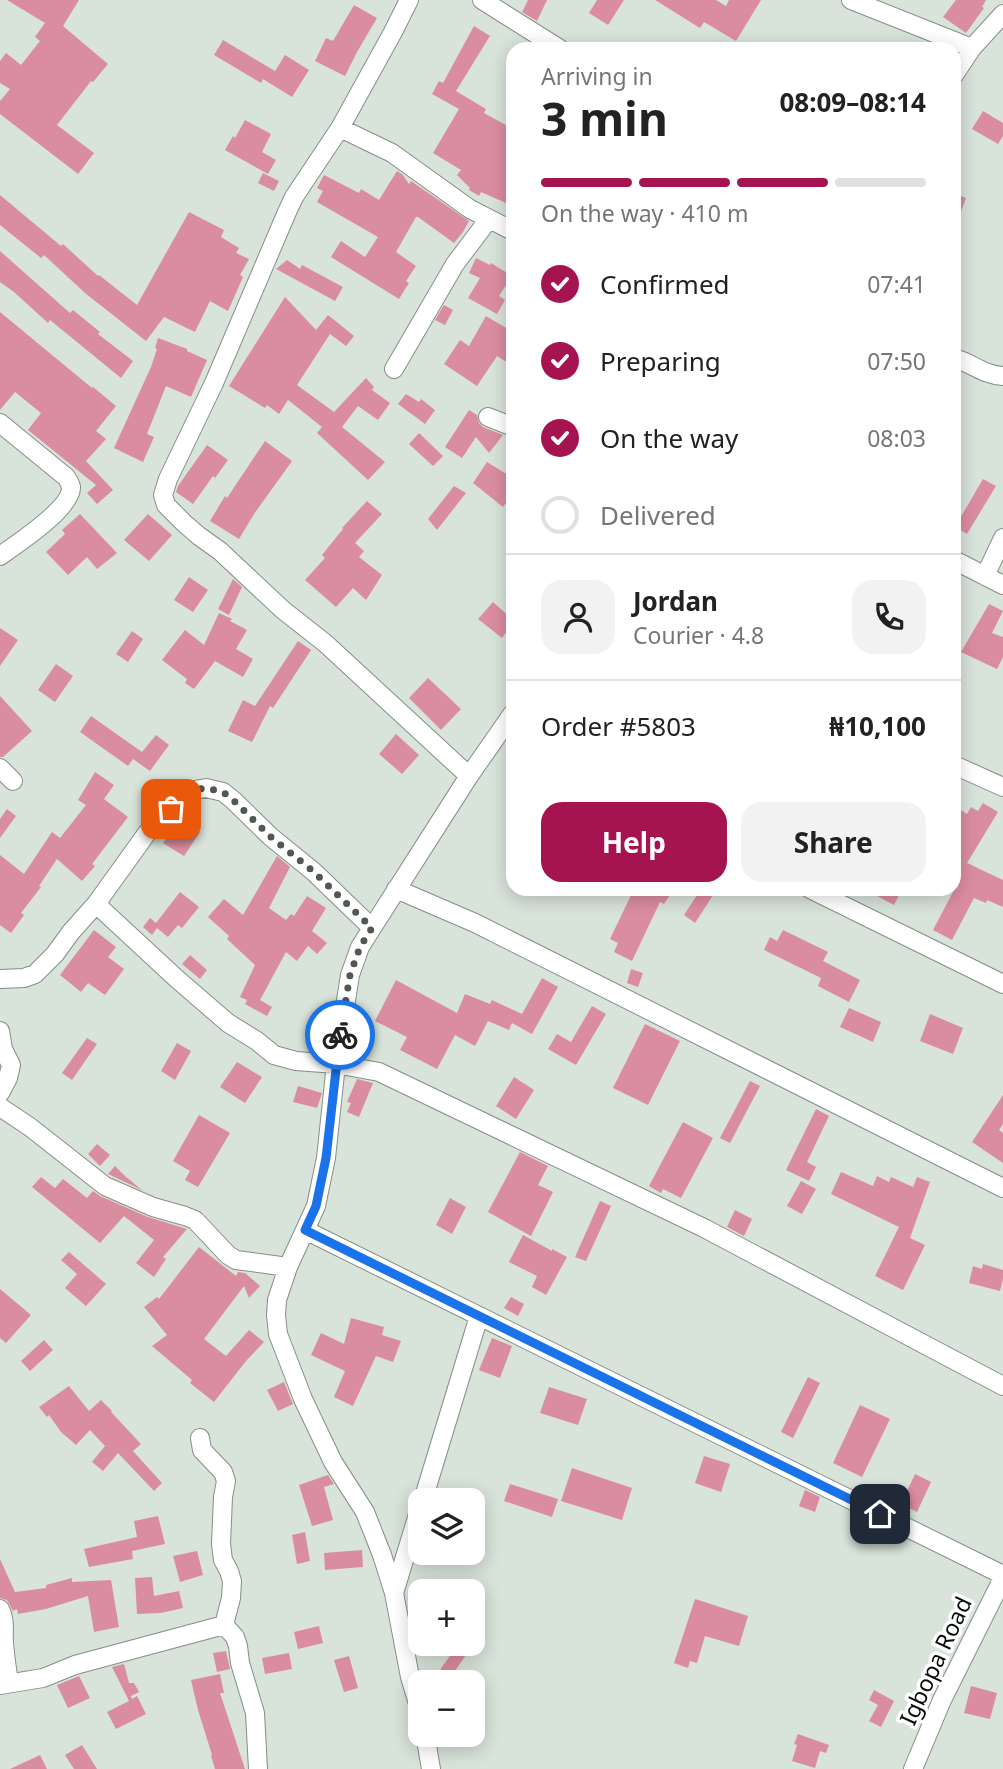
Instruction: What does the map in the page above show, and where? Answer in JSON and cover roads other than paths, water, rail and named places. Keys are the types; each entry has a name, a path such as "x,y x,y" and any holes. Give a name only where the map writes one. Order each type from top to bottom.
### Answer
{"street":[{"path":"409,0 340,128 294,197 163,495 166,505 185,524 325,643 469,776"},
{"path":"482,0 549,42"},
{"path":"851,0 957,42"},
{"path":"961,64 1003,13"},
{"path":"961,44 972,48"},
{"path":"340,128 392,153 470,209 506,228"},
{"path":"394,369 455,264 489,219"},
{"path":"961,360 985,373 1003,376"},
{"path":"488,416 506,424"},
{"path":"0,423 66,477 71,487 67,501 57,512 0,556"},
{"path":"985,576 1003,538"},
{"path":"961,564 1003,585"},
{"path":"409,1670 394,1593 382,1555 365,1512 332,1462 303,1399 278,1334 276,1315 288,1267 316,1206 326,1158 336,1065 350,975 360,947 469,776 506,735"},
{"path":"0,768 13,781"},
{"path":"961,768 1003,787"},
{"path":"0,979 24,978 35,974 96,904 147,832 189,791 206,788 223,792 233,800 372,928"},
{"path":"396,890 475,923 1003,1188"},
{"path":"824,896 1003,984"},
{"path":"96,904 228,1023 274,1055 296,1061 379,1072 704,1228 1003,1386"},
{"path":"0,1031 11,1065 0,1093"},
{"path":"0,1107 105,1186 153,1207 195,1220 236,1260 288,1267"},
{"path":"305,1230 1003,1575"},
{"path":"426,1488 479,1316"},
{"path":"200,1438 202,1450 223,1472 226,1481 222,1544 223,1560 232,1581 224,1625"},
{"path":"394,1593 408,1547"},
{"name":"Igbopa Road","path":"913,1769 942,1700 1003,1575"},
{"path":"0,1609 5,1625 4,1684 43,1678 75,1665 224,1625"},
{"path":"224,1625 235,1637 255,1713 258,1769"},
{"path":"427,1747 431,1769"}]}
